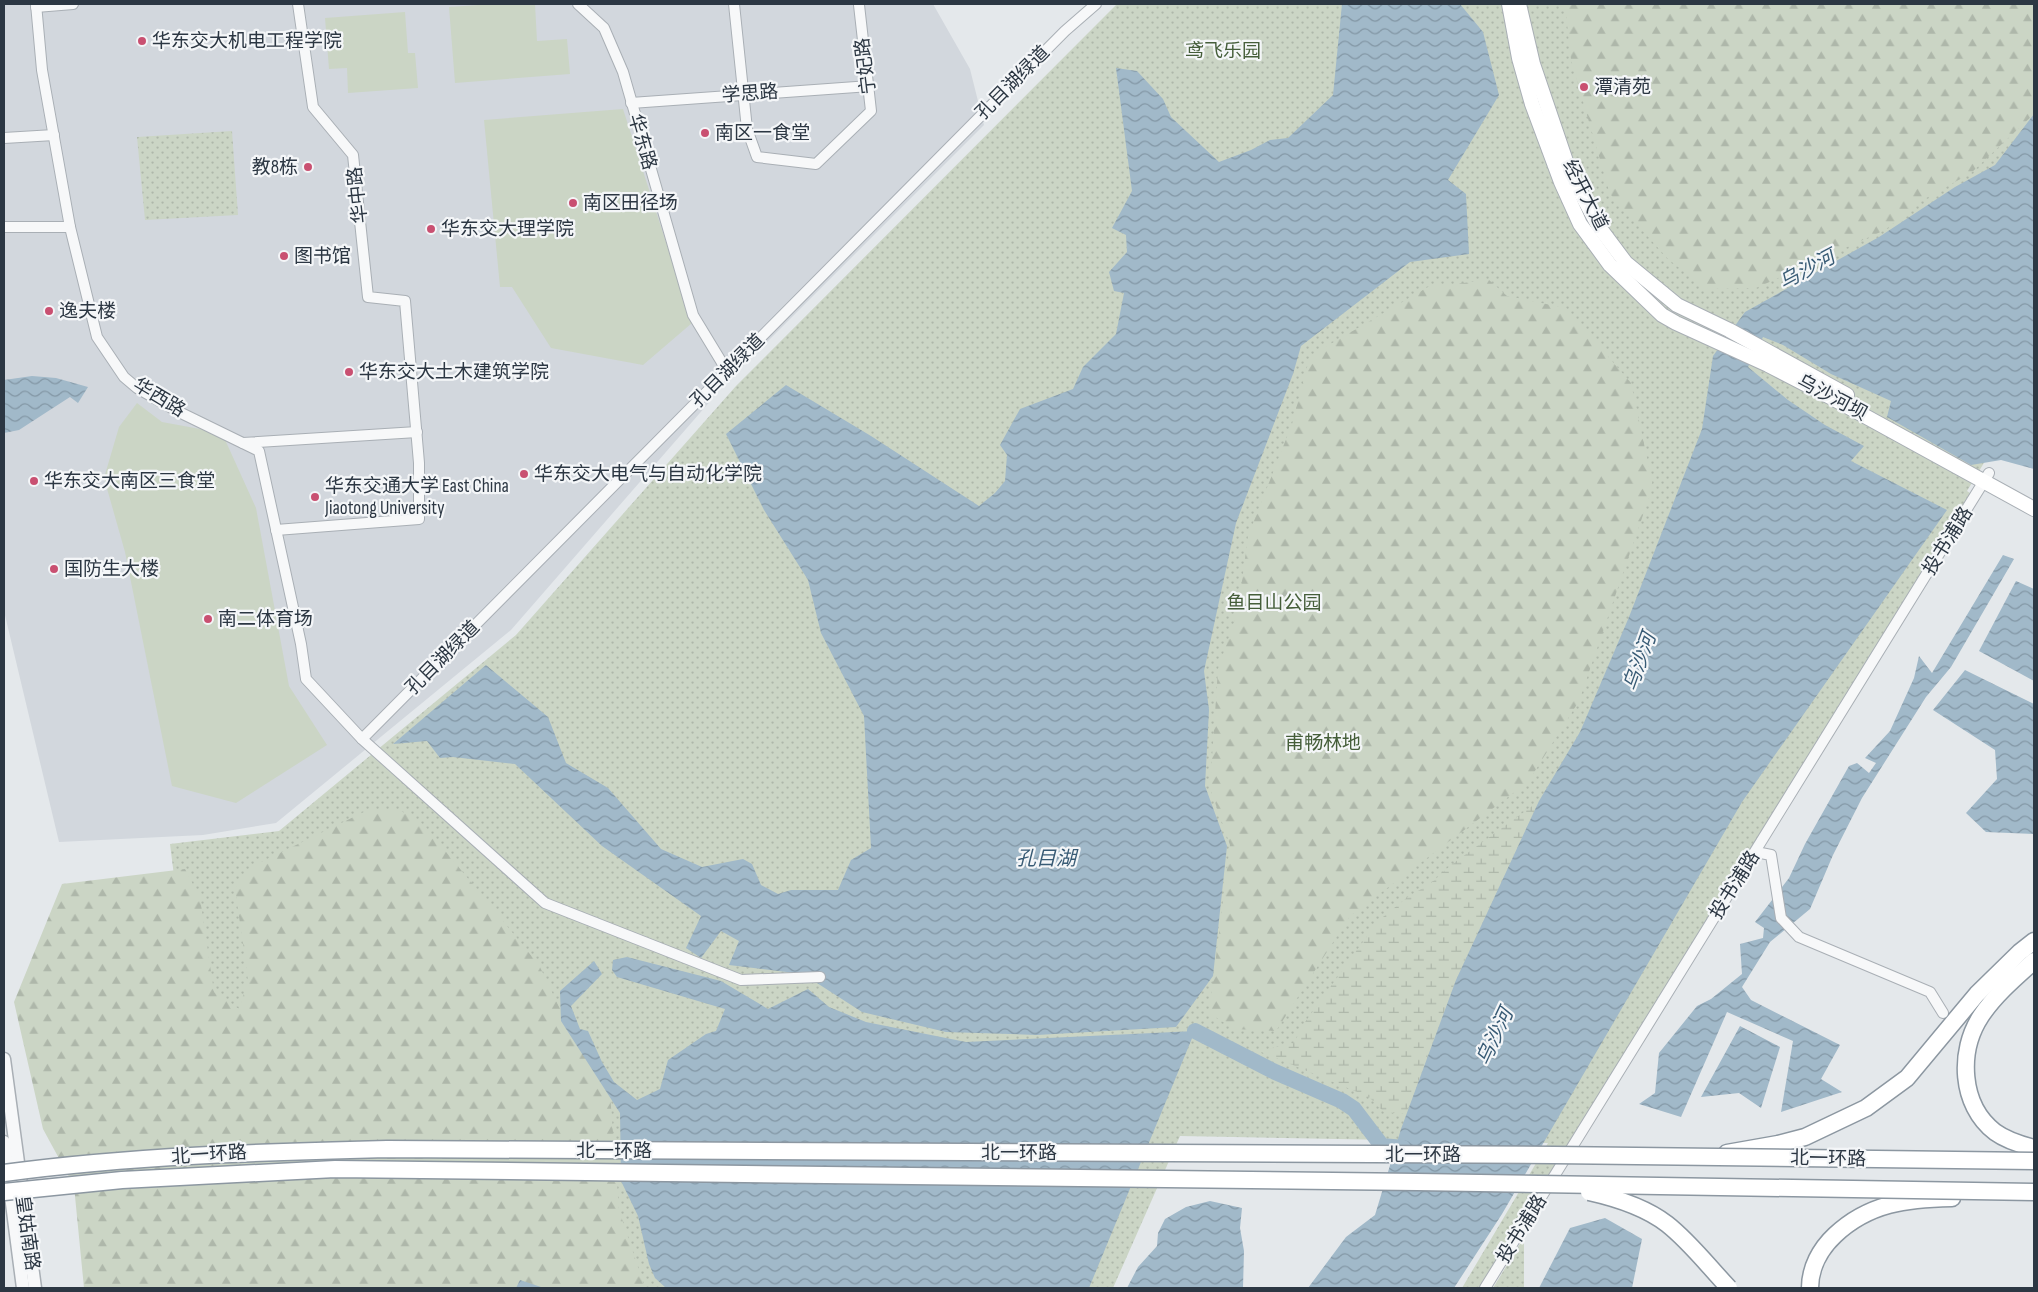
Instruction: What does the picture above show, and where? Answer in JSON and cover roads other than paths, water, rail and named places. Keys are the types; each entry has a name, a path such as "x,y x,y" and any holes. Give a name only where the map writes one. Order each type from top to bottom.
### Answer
{"highway":[{"path":"1700,1157 1778,1144 1805,1137 1866,1108 1907,1078 1977,994 2034,941"},
{"path":"2034,961 1998,995 1980,1017 1966,1055 1966,1077 1970,1098 1995,1132 2022,1145 2034,1148"},
{"name":"北一环路","path":"4,1173 50,1167 234,1152 387,1149 1700,1157 2034,1161"},
{"name":"北一环路","path":"4,1192 122,1180 335,1169 1418,1182 2034,1193"},
{"path":"1418,1182 1467,1190 1587,1191 1611,1197 1648,1212 1667,1224 1688,1243 1729,1288"},
{"path":"1810,1288 1810,1277 1823,1246 1848,1223 1870,1210 1926,1199 2034,1193"}],"main road":[{"name":"经开大道","path":"1509,4 1532,104 1561,182 1580,224 1610,265 1662,315 1676,323"},
{"name":"经开大道","path":"1519,4 1533,64 1570,173 1598,227 1626,263 1677,305 1729,330"},
{"name":"乌沙河坝","path":"1676,323 1773,361"},
{"name":"乌沙河坝","path":"1729,330 1773,361 1987,477 2007,483 2034,498"},
{"path":"1987,477 2034,509"}],"street":[{"path":"36,5 74,4"},
{"name":"华中路","path":"276,530 419,519 419,463 405,301 368,297 354,155 312,107 298,4"},
{"name":"华东路","path":"578,4 604,28 623,72 693,315 727,371"},
{"path":"734,4 744,95"},
{"name":"孔目湖绿道","path":"362,739 1065,31 1096,4"},
{"name":"华西路","path":"36,5 42,70 70,227 97,337 124,377 137,388 177,411 259,451 301,644 306,679 362,739 545,903 740,980 820,978"},
{"name":"宁妃路","path":"744,95 747,129 757,157 816,164 871,111 870,86 859,5"},
{"name":"学思路","path":"631,103 870,86"},
{"path":"4,138 54,135"},
{"path":"4,227 70,227"},
{"path":"241,443 417,432"},
{"name":"投书浦路","path":"1485,1288 1987,477"},
{"path":"1756,852 1771,855 1781,918 1799,937 1930,992 1942,1013"},
{"name":"皇姑南路","path":"4,1059 35,1288"},
{"name":"皇姑南路","path":"4,1142 23,1288"}],"water":[{"name":"孔目湖","path":"1342,4 1460,4 1483,32 1499,95 1448,180 1466,194 1469,254 1410,262 1301,346 1293,374 1236,523 1204,671 1209,710 1205,786 1227,846 1213,976 1176,1027 1037,1035 946,1032 862,1012 803,974 729,965 739,941 721,931 701,958 686,948 701,916 602,846 515,764 453,757 440,758 427,741 393,744 486,665 548,717 566,763 608,788 661,849 702,867 743,859 752,864 761,885 778,894 791,890 838,890 851,860 871,848 864,716 821,633 808,580 764,510 726,434 786,385 871,436 979,506 995,493 1005,481 1007,455 1000,445 1020,409 1073,389 1083,367 1116,334 1124,293 1114,291 1109,272 1127,252 1126,235 1112,228 1132,191 1116,68 1137,71 1163,99 1171,117 1219,162 1251,150 1270,140 1288,138 1333,95"},
{"name":"乌沙河","path":"2034,114 2034,469 2001,460 1971,465 1887,417 1891,401 1831,374 1783,345 1763,337 1748,367 1788,400 1825,425 1864,446 1851,461 1947,510 1742,802 1502,1214 1454,1288 1308,1288 1346,1237 1375,1215 1401,1129 1456,980 1539,801 1580,732 1629,617 1702,429 1713,356 1745,312 1879,237 1955,187 1995,165"},
{"path":"32,376 56,378 88,387 78,403 70,397 19,430 4,433 4,380"},
{"path":"2003,555 2014,559 1951,667 1926,697 1862,798 1833,855 1810,909 1770,942 1742,987 1751,1000 1840,1045 1821,1079 1842,1092 1781,1112 1793,1041 1727,1012 1681,1117 1639,1104 1655,1093 1659,1053 1697,1006 1711,999 1742,974 1740,944 1763,938 1764,928 1755,922 1789,878 1805,844 1849,766 1857,763 1869,773 1876,763 1865,758 1890,731 1914,678 1919,656 1932,673"},
{"path":"2016,581 2034,589 2034,681 1979,651"},
{"path":"1965,670 2034,704 2034,834 1986,832 1966,813 1997,779 1995,750 1933,710"},
{"path":"627,957 721,981 768,1009 808,989 829,1007 866,1022 966,1042 1195,1031 1089,1288 666,1288 655,1278 649,1264 638,1216 621,1181 620,1113 561,1021 560,991 594,961 602,974 571,1006 580,1029 588,1031 602,1062 614,1082 637,1100 660,1089 668,1060 706,1034 716,1031 725,1009 617,977 612,970 613,960"},
{"path":"1740,1026 1780,1047 1761,1108 1739,1093 1701,1097"},
{"path":"1210,1201 1242,1208 1240,1228 1244,1251 1243,1288 1127,1288 1138,1267 1157,1246 1158,1233 1165,1219 1186,1207"},
{"path":"1605,1218 1642,1239 1632,1288 1539,1288 1570,1228"},
{"path":"520,1280 544,1288 516,1288"}],"waterway":[{"path":"1195,1031 1273,1071 1342,1101 1354,1109 1382,1146 1403,1148"}],"place":[{"name":"华东交大机电工程学院","path":"142,41"},
{"name":"潭清苑","path":"1584,87"},
{"name":"南区一食堂","path":"705,133"},
{"name":"教8栋","path":"308,167"},
{"name":"南区田径场","path":"573,203"},
{"name":"华东交大理学院","path":"431,229"},
{"name":"图书馆","path":"284,256"},
{"name":"逸夫楼","path":"49,311"},
{"name":"华东交大土木建筑学院","path":"349,372"},
{"name":"华东交大电气与自动化学院","path":"524,474"},
{"name":"华东交大南区三食堂","path":"34,481"},
{"name":"华东交通大学 East China Jiaotong University","path":"315,497"},
{"name":"国防生大楼","path":"54,569"},
{"name":"南二体育场","path":"208,619"}],"park label":[{"name":"鸢飞乐园","path":"1223,51"},
{"name":"鱼目山公园","path":"1274,603"},
{"name":"甫畅林地","path":"1323,743"}]}
